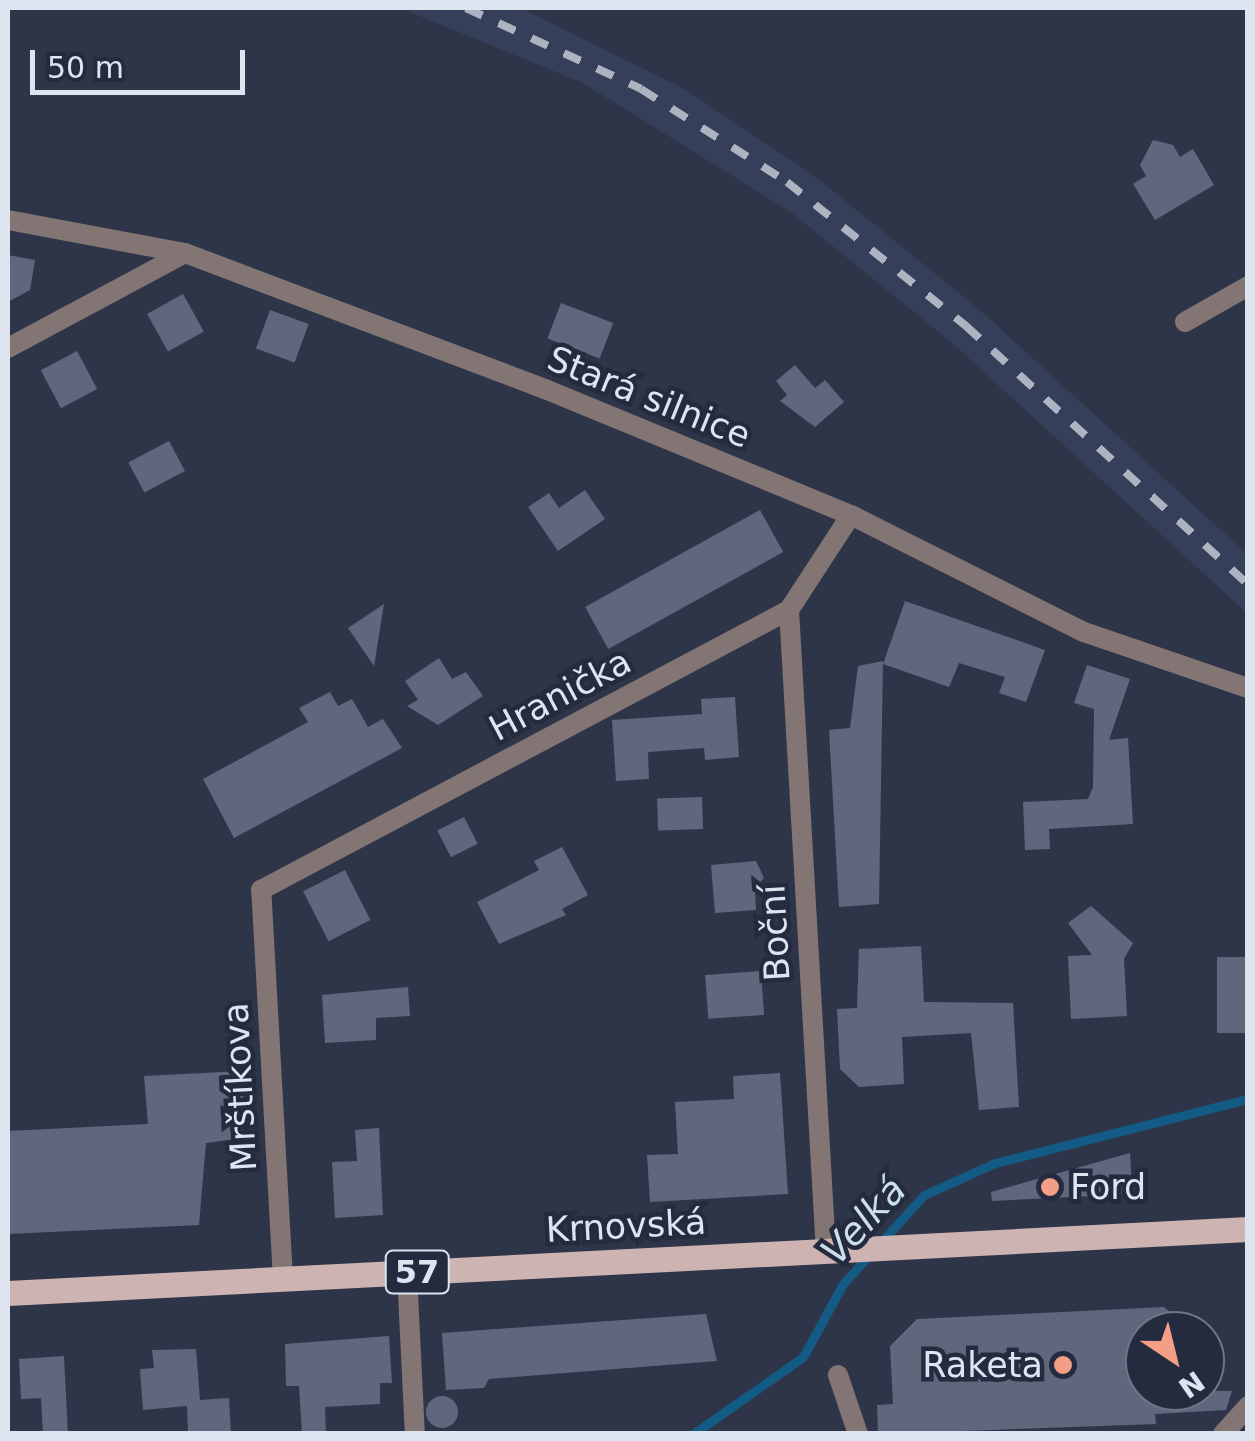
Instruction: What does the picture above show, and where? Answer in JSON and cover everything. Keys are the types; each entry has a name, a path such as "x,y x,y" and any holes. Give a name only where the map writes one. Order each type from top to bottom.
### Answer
{"main road":[{"name":"Krnovská","path":"8,1294 1248,1229"}],"street":[{"name":"Stará silnice","path":"8,220 185,254 851,515 1084,632 1248,688"},
{"path":"8,348 185,254"},
{"path":"1185,322 1248,286"},
{"name":"Hranička","path":"261,890 789,610 851,515"},
{"name":"Boční","path":"789,610 826,1252"},
{"name":"Mrštíkova","path":"261,890 284,1280"},
{"path":"406,1273 415,1434"},
{"path":"838,1376 858,1434"},
{"path":"1223,1434 1248,1406"}],"shaded area":[{"path":"400,8 521,8 686,90 817,178 980,310 1247,554 1247,613 951,342 792,213 583,83"}],"building":[{"path":"1153,140 1173,145 1180,157 1193,149 1214,185 1155,220 1133,184 1146,176 1140,165"},
{"path":"8,255 35,260 30,290 8,302"},
{"path":"183,294 204,332 168,351 147,314"},
{"path":"561,303 613,323 600,359 547,338"},
{"path":"270,310 309,324 295,363 256,349"},
{"path":"77,351 97,389 61,408 41,370"},
{"path":"795,365 815,388 825,380 844,402 815,427 780,401 787,395 776,381"},
{"path":"169,441 185,471 144,493 128,463"},
{"path":"585,490 605,519 558,551 528,507 549,493 559,508"},
{"path":"760,510 783,552 608,649 585,607"},
{"path":"905,601 1045,650 1026,702 999,693 1005,677 959,663 949,687 883,664"},
{"path":"384,604 374,666 348,628"},
{"path":"439,658 452,679 466,672 483,696 438,725 407,706 418,700 405,681"},
{"path":"883,661 879,904 839,907 829,730 850,728 858,666"},
{"path":"1087,665 1130,679 1109,740 1128,738 1133,824 1049,829 1050,849 1025,850 1023,802 1088,799 1093,787 1094,709 1074,703"},
{"path":"330,692 338,706 352,699 368,727 383,719 402,748 234,838 203,779 308,722 299,708"},
{"path":"735,697 739,757 705,760 704,748 648,752 649,779 616,781 612,720 702,714 701,699"},
{"path":"702,797 703,829 658,831 657,799"},
{"path":"464,817 478,844 451,857 437,831"},
{"path":"562,847 588,895 562,909 566,915 499,944 477,902 539,870 534,861"},
{"path":"756,861 764,878 755,888 756,910 715,913 711,865"},
{"path":"345,870 370,920 329,941 303,891"},
{"path":"1091,906 1133,943 1124,959 1127,1016 1071,1019 1068,956 1092,955 1068,923"},
{"path":"921,946 924,1002 1013,1003 1019,1107 979,1110 971,1033 902,1037 904,1084 859,1087 840,1069 837,1009 857,1008 859,949"},
{"path":"1217,957 1248,957 1248,1033 1217,1033"},
{"path":"761,971 764,1015 708,1019 705,975"},
{"path":"408,987 410,1016 376,1018 376,1040 325,1043 322,995"},
{"path":"243,1071 243,1138 206,1143 199,1225 8,1234 8,1131 148,1124 144,1076"},
{"path":"780,1073 788,1194 650,1202 647,1155 678,1154 675,1102 734,1099 733,1076"},
{"path":"379,1128 383,1215 335,1218 332,1162 357,1161 355,1130"},
{"path":"1130,1153 1132,1194 992,1201 991,1192"},
{"path":"1164,1307 1168,1311 1125,1311 1125,1411 1208,1411 1155,1414 1156,1424 878,1434 877,1405 893,1404 890,1346 917,1319"},
{"path":"706,1314 717,1361 489,1379 484,1388 446,1390 442,1333"},
{"path":"389,1336 392,1383 380,1383 380,1404 325,1407 326,1434 302,1434 299,1386 286,1386 285,1344"},
{"path":"196,1349 200,1400 229,1398 231,1434 188,1434 187,1406 143,1410 140,1369 154,1368 152,1350"},
{"path":"64,1356 68,1434 43,1434 41,1398 21,1399 19,1359"},
{"path":"1225,1391 1232,1391 1226,1410"},
{"path":"442,1396 453,1401 458,1412 453,1423 442,1428 431,1423 426,1412 431,1401"}],"waterway":[{"name":"Velká","path":"881,1242 924,1195 995,1163 1248,1099"},
{"name":"Velká","path":"693,1434 803,1357 843,1284 871,1253"}],"railway":[{"path":"466,8 641,89 787,182 966,326 1248,584"}],"place":[{"name":"Ford","path":"1050,1187"},
{"name":"Raketa","path":"1063,1365"}]}
